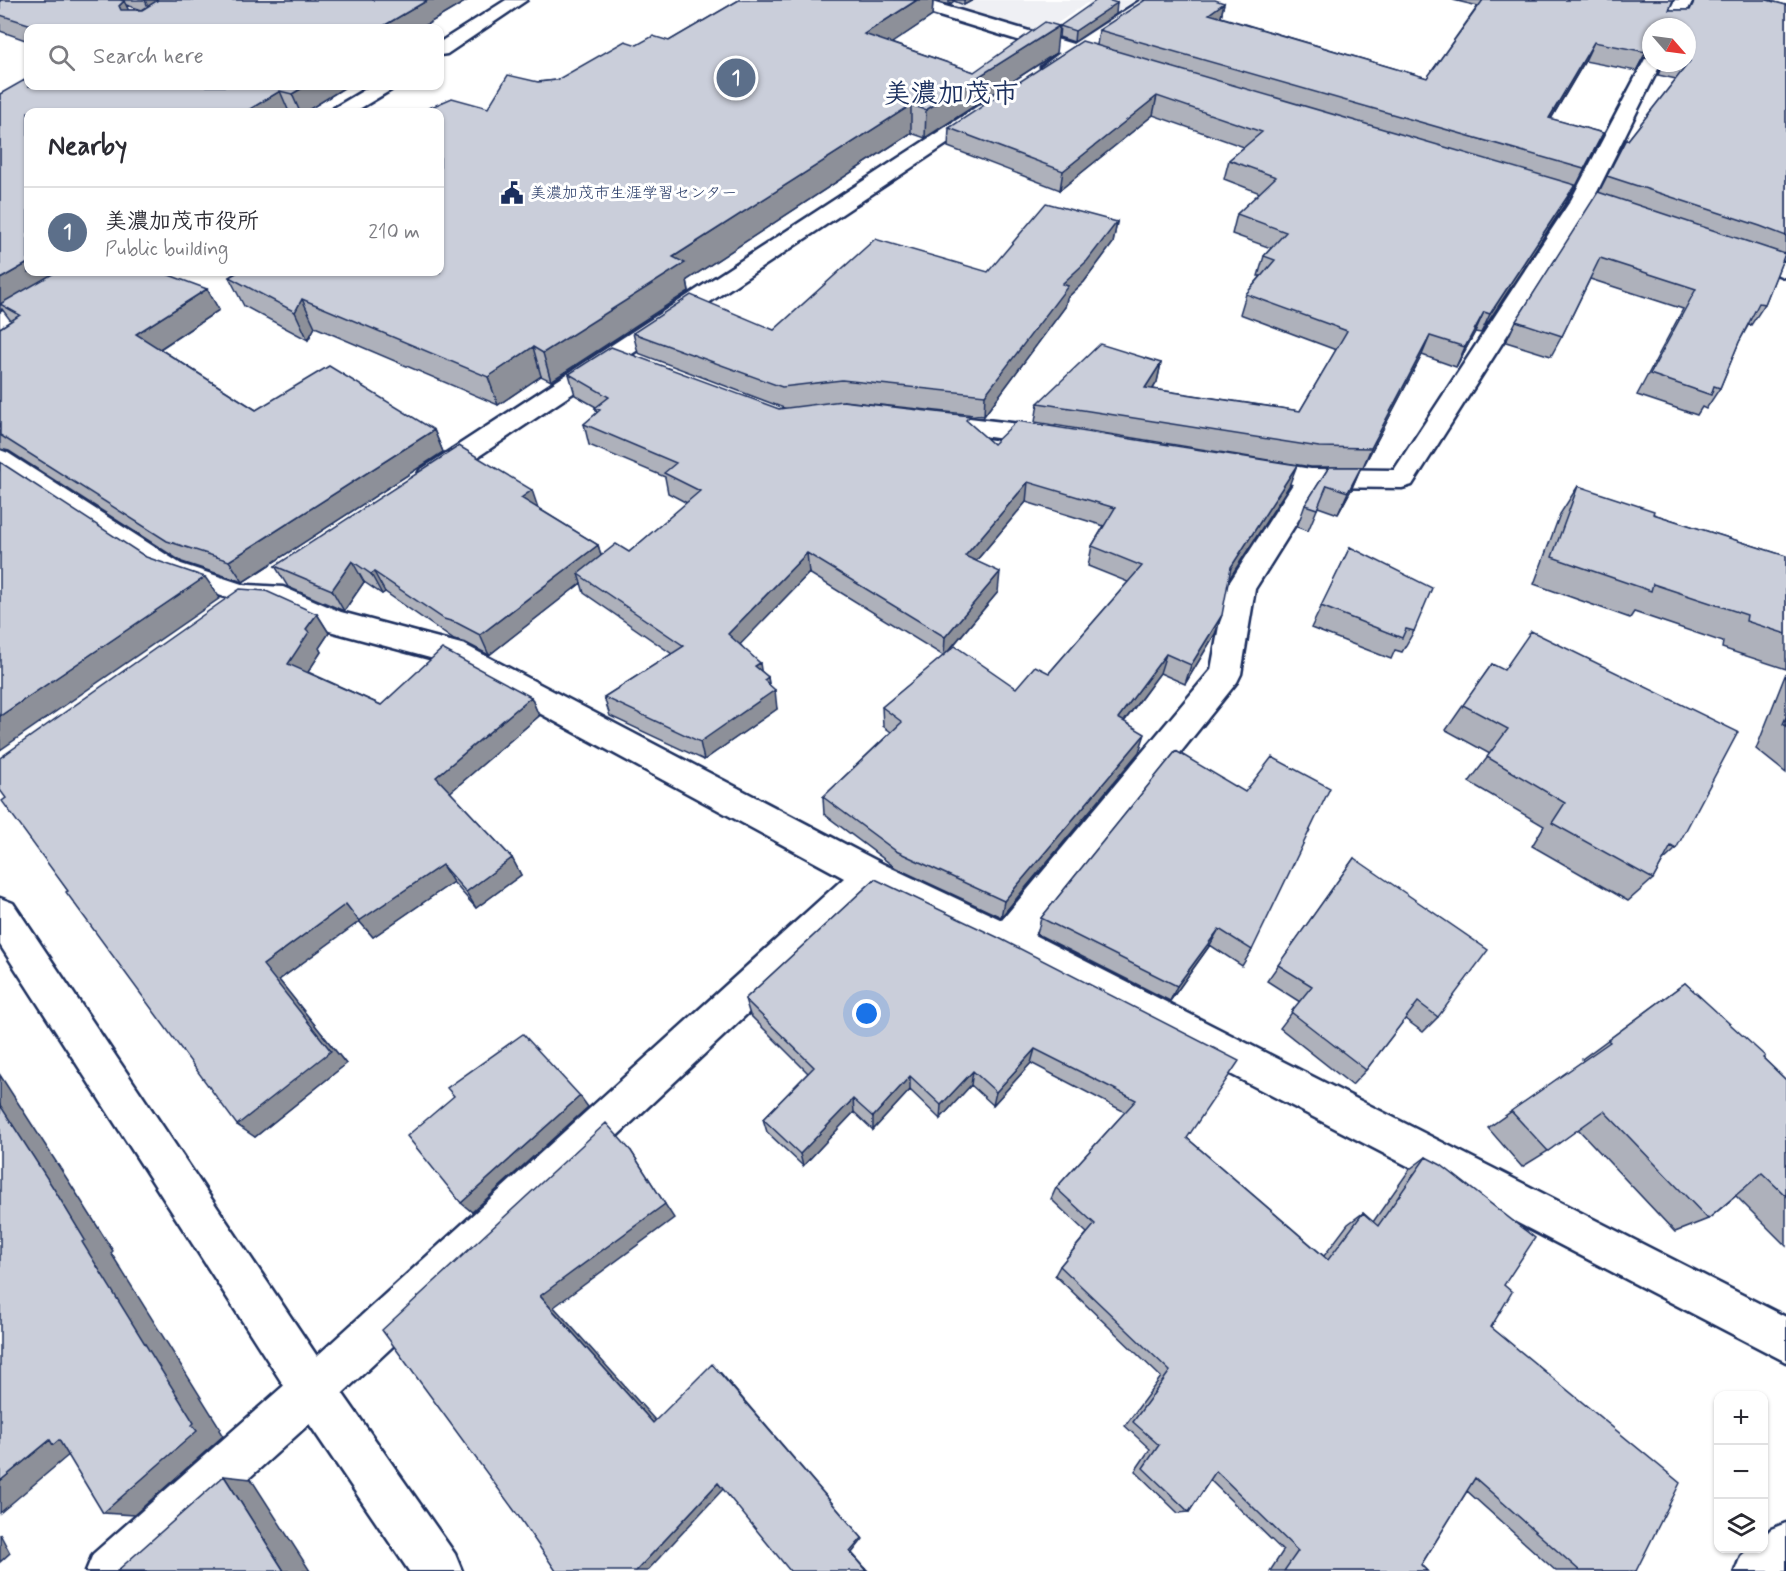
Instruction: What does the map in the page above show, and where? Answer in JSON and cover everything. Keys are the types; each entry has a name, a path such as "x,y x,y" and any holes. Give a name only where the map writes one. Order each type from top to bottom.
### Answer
{"street":[{"path":"444,47 518,0"},
{"path":"906,0 1105,59"},
{"path":"1036,76 1153,0"},
{"path":"1675,18 1684,0"},
{"path":"1220,463 1311,478 1402,479 1647,72"},
{"path":"348,108 377,90"},
{"path":"406,492 1006,96"},
{"path":"1571,197 1605,208"},
{"path":"1717,244 1786,271"},
{"path":"0,323 77,276"},
{"path":"612,355 644,367"},
{"path":"900,418 1071,440"},
{"path":"1008,940 1226,674 1241,588 1311,478"},
{"path":"219,616 287,570"},
{"path":"248,596 283,598 333,621 453,653 871,875 1008,940 1786,1340"},
{"path":"110,1571 313,1390 871,875"},
{"path":"0,914 313,1390 438,1571"}],"lane":[{"path":"0,458 172,570 248,596"},
{"path":"1756,1571 1786,1544"}],"shaded area":[{"path":"933,0 1135,0 1116,12 1087,3 1042,34"}],"building":[{"path":"0,0 120,0 124,1 119,6 121,10 142,10 158,0 428,0 387,24 28,24 0,15"},
{"path":"739,0 917,0 864,34 974,72 1045,22 1059,26 926,110 911,105 673,257 685,263 543,353 533,347 488,377 302,299 295,312 229,277 444,276 444,108 429,108 452,98 488,108 508,75 538,82 557,80 625,41 637,45 653,36 669,41"},
{"path":"1097,0 1117,3 1075,31 1060,26"},
{"path":"1145,0 1215,0 1224,3 1209,14 1427,78 1483,0 1673,0 1669,10 1690,10 1695,0 1767,0 1786,5 1786,236 1607,176 1626,139 1628,140 1681,72 1696,72 1696,18 1642,18 1642,51 1594,42 1549,118 1603,133 1584,169 1099,30"},
{"path":"1082,41 1575,185 1490,314 1484,312 1465,347 1430,336 1371,448 1319,447 1038,403 1100,344 1161,363 1145,388 1300,411 1347,331 1246,294 1275,260 1264,256 1286,232 1237,214 1276,177 1229,160 1262,132 1157,96 1063,171 949,128"},
{"path":"24,80 24,90 299,90 292,94 280,91 252,108 24,108 24,265 0,279 0,94"},
{"path":"1598,192 1785,254 1765,304 1759,303 1739,342 1720,388 1714,386 1711,395 1650,374 1696,289 1600,258 1562,336 1516,321"},
{"path":"1046,203 1117,222 1087,261 1062,284 1068,286 985,395 842,380 782,387 633,333 691,295 774,330 875,239 988,272"},
{"path":"49,276 172,276 207,289 136,334 256,410 329,366 434,430 229,561 167,541 0,435 0,328 20,315 0,304"},
{"path":"611,347 779,409 842,401 970,416 966,420 993,444 1017,421 1297,465 1231,567 1222,615 1191,665 1166,654 1118,718 1145,734 1004,901 896,851 823,797 902,722 882,707 955,646 1016,688 1035,666 1049,673 1142,566 1092,546 1115,508 1028,482 965,556 1000,572 945,637 807,553 728,634 760,663 755,666 768,677 764,680 775,690 700,742 604,697 684,646 578,574 616,544 629,552 700,491 664,473 676,463 584,424 600,410 595,408 609,397 569,374"},
{"path":"459,446 532,490 521,498 598,545 480,635 444,619 374,572 371,574 352,561 332,590 275,566"},
{"path":"0,462 146,557 205,577 0,716"},
{"path":"1329,467 1361,467 1348,492 1327,485 1317,509 1305,505"},
{"path":"1578,486 1654,511 1653,514 1786,556 1786,634 1746,621 1747,615 1653,584 1651,591 1552,557"},
{"path":"1350,547 1432,588 1414,631 1406,629 1402,638 1321,606"},
{"path":"240,589 266,591 317,614 306,629 309,632 288,664 381,705 442,649 531,697 436,777 512,858 466,892 442,865 359,921 346,904 263,965 331,1051 237,1125 2,801 6,798 0,790 0,758"},
{"path":"1531,631 1738,732 1676,849 1671,846 1653,879 1552,823 1565,803 1487,757 1508,729 1463,705 1492,664 1504,670"},
{"path":"1176,751 1245,792 1272,757 1330,788 1252,950 1219,929 1177,986 1041,918"},
{"path":"1354,858 1488,950 1438,1017 1418,1002 1366,1070 1291,1012 1312,986 1278,965"},
{"path":"875,879 997,937 1239,1061 1187,1138 1328,1260 1363,1213 1378,1226 1426,1157 1441,1165 1535,1238 1504,1285 1512,1292 1491,1327 1680,1483 1636,1571 1580,1571 1475,1478 1421,1565 1427,1571 1284,1571 1298,1551 1216,1471 1189,1512 1143,1468 1159,1445 1133,1422 1170,1371 1060,1266 1095,1224 1056,1188 1136,1100 1035,1049 996,1092 973,1071 941,1105 910,1076 873,1117 853,1099 800,1154 763,1119 814,1067 745,999"},
{"path":"1685,983 1765,1056 1763,1058 1786,1080 1786,1196 1762,1173 1708,1219 1604,1111 1548,1151 1511,1111 1610,1042 1608,1040"},
{"path":"523,1034 580,1096 461,1203 407,1136 454,1096 447,1088"},
{"path":"0,1105 85,1240 82,1242 197,1431 103,1513 59,1440 53,1445 50,1440 0,1481"},
{"path":"606,1123 631,1151 665,1204 540,1296 653,1423 712,1364 862,1538 850,1552 866,1571 790,1571 718,1483 636,1571 556,1571 382,1330"},
{"path":"224,1476 284,1571 117,1571"}],"place":[{"name":"美濃加茂市役所","path":"736,78"},
{"name":"美濃加茂市生涯学習センター","path":"512,193"}],"district":[{"name":"美濃加茂市","path":"951,94"}]}
